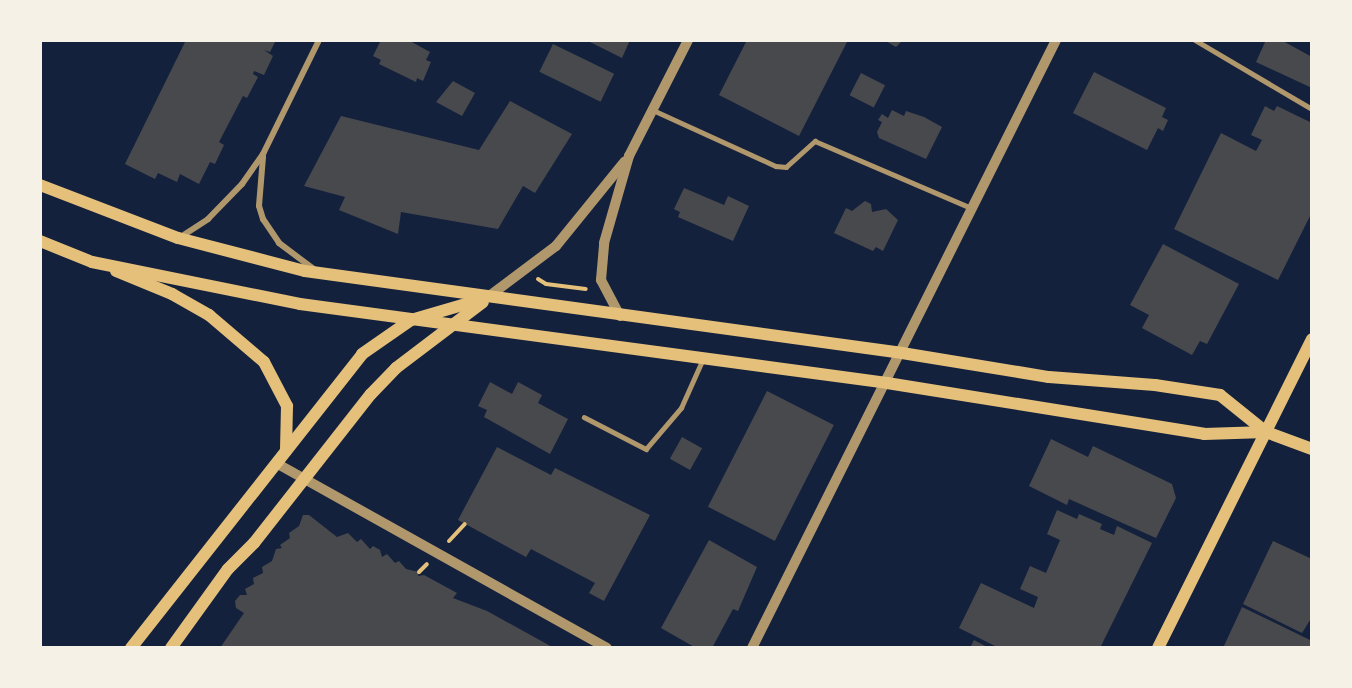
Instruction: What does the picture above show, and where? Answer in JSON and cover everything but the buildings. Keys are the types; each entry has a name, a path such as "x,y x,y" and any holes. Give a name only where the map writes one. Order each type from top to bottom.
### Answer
{"main road":[{"path":"40,185 178,238 318,273 902,353 1049,377 1155,384 1220,395 1266,432 1311,449"},
{"path":"40,242 172,294 209,315 264,362 287,406 286,453"},
{"path":"92,262 300,304 887,383 1204,434 1266,432"},
{"path":"131,648 362,354 411,320 488,297"},
{"path":"171,648 228,569 254,543 304,478 396,368 488,297"},
{"path":"1158,648 1311,339"}],"street":[{"path":"178,238 227,202 263,154 319,40"},
{"path":"620,315 601,280 600,262 629,156 688,40"},
{"path":"752,648 902,353 971,208 1056,40"},
{"path":"263,154 259,197 264,219 279,243 318,273"},
{"path":"488,297 556,246 629,156"},
{"path":"276,463 607,648"}],"lane":[{"path":"1195,40 1311,109"},
{"path":"652,110 776,166 786,167 815,141 971,208"},
{"path":"584,417 646,449 681,408 703,358"}],"path":[{"path":"538,278 546,284 593,290"}]}
